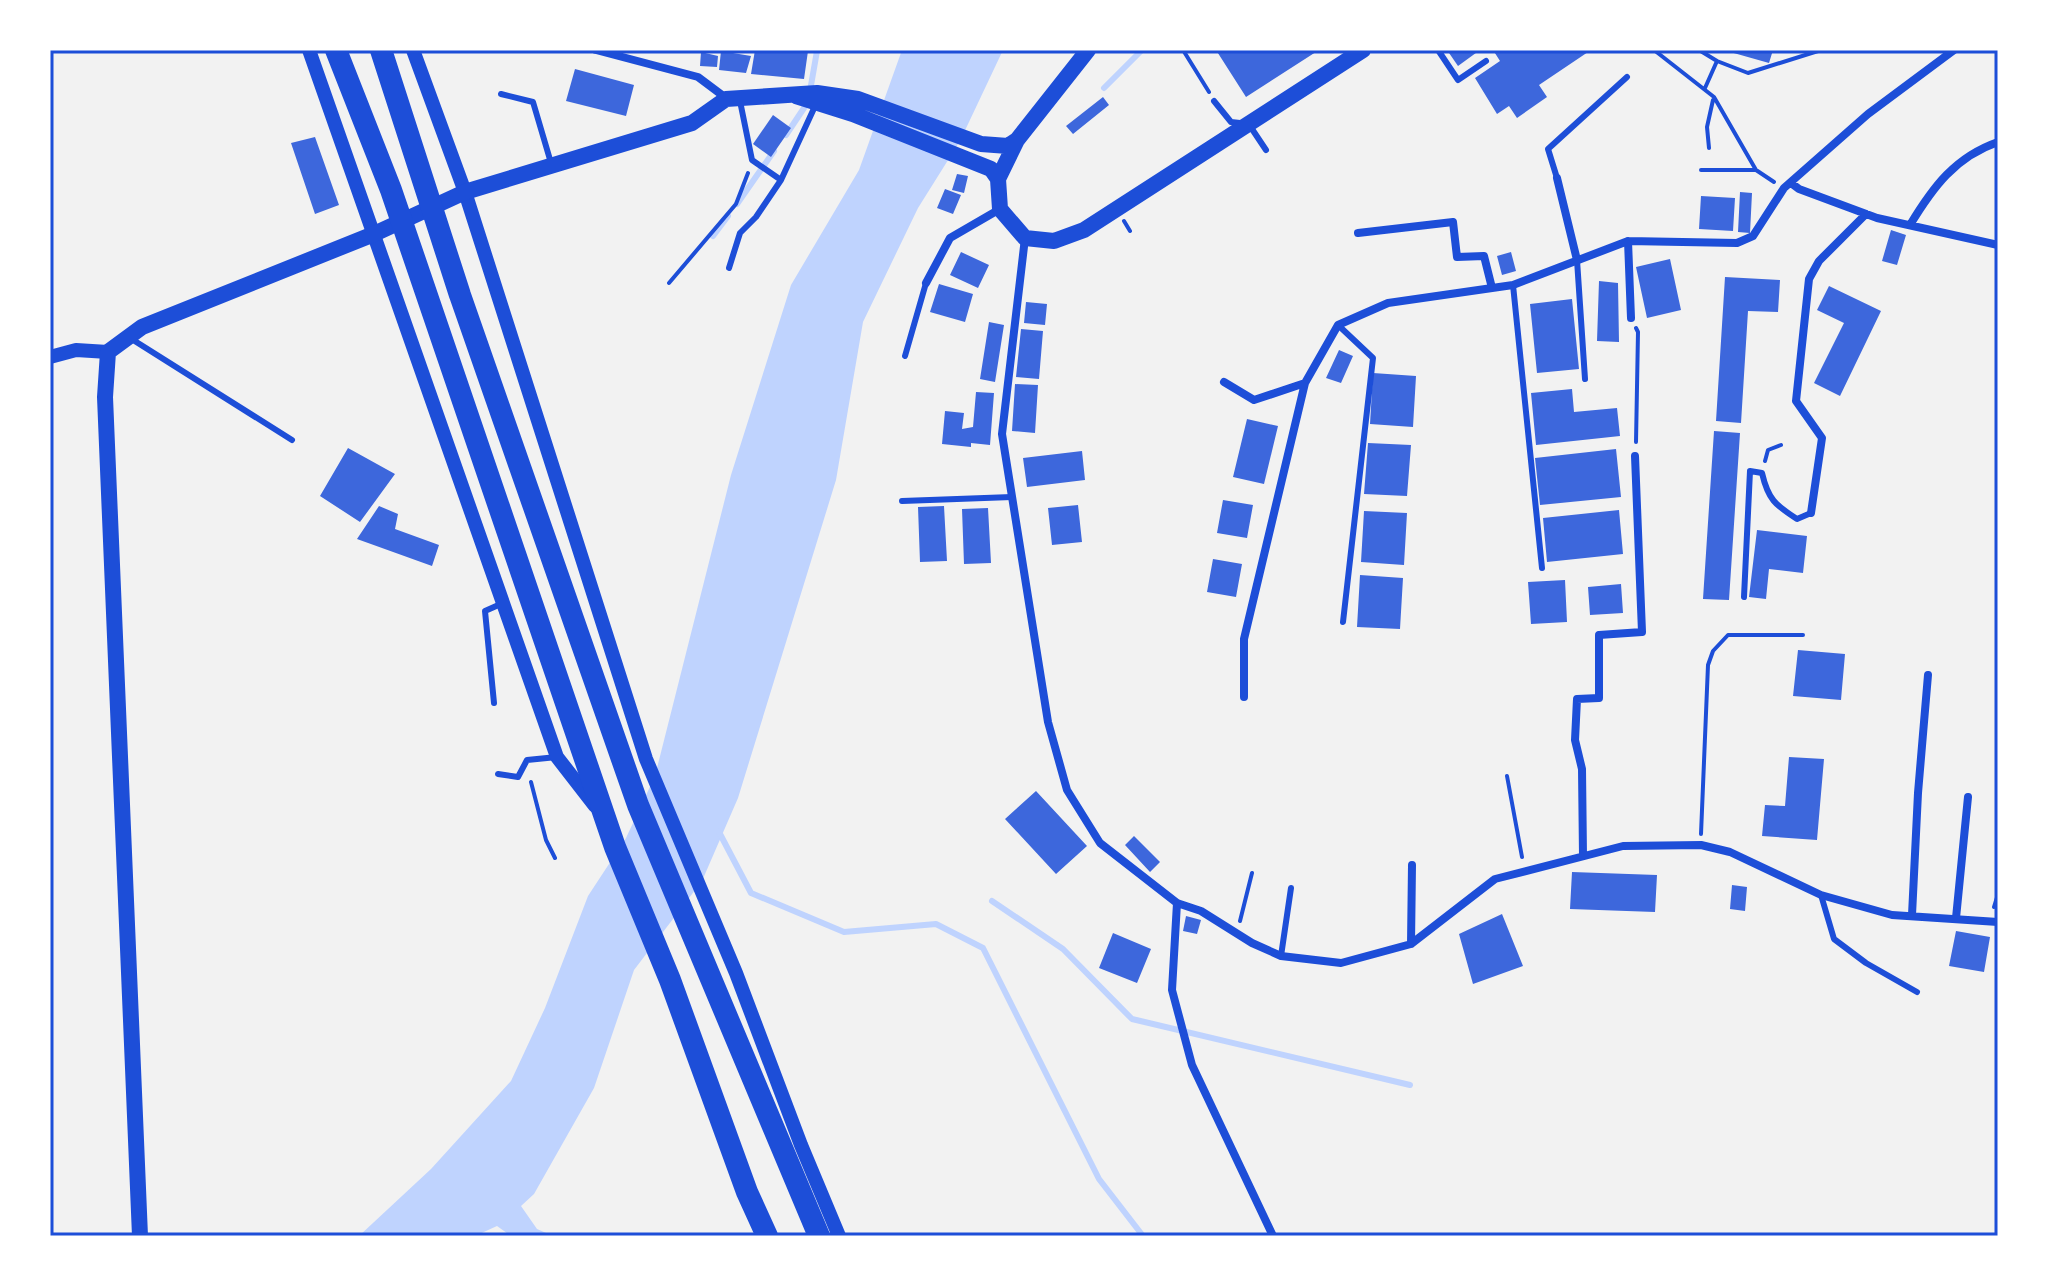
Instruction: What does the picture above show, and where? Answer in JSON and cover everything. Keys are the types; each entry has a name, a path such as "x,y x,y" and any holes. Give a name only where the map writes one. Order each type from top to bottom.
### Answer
{"highway":[{"path":"336,50 391,190 615,847 670,980 747,1192 767,1236"},
{"path":"381,50 460,295 638,805 819,1236"}],"main road":[{"path":"1088,50 1017,140 998,179 1000,209 1025,238 1054,241 1084,230 1363,50"},
{"path":"787,93 816,104 855,107 991,169 998,179"},
{"path":"140,1236 105,397 108,352 142,327 374,234 465,192 692,123 733,98 817,93 981,144 1008,146 1017,140"}],"street":[{"path":"309,50 557,757 606,819"},
{"path":"413,50 465,192 646,759 736,973 839,1236"},
{"path":"596,50 698,77 733,98"},
{"path":"1244,697 1244,639 1305,383 1317,357 1338,325 1388,303 1513,285 1628,241 1737,243 1753,236 1787,185 1868,114 1952,51"},
{"path":"1910,225 1931,190 1954,165 1978,149 1998,142"},
{"path":"1557,178 1577,260"},
{"path":"1787,185 1866,214 1998,245"},
{"path":"926,283 950,238 1000,209"},
{"path":"1811,513 1822,438 1796,401 1809,279 1819,261 1866,214"},
{"path":"1358,233 1453,222 1457,257 1484,256 1492,288"},
{"path":"1025,238 1014,311 1002,434 1048,722 1067,790 1100,843 1177,903 1201,911 1236,935 1281,956 1341,963 1411,944 1495,879 1623,846 1701,845 1730,852 1821,895 1892,915 1998,922"},
{"path":"1628,241 1631,318"},
{"path":"50,357 76,350 108,352"},
{"path":"1224,382 1254,400 1305,383"},
{"path":"1583,856 1582,769 1575,740 1577,699 1599,698 1599,635 1642,632 1635,456"},
{"path":"1912,915 1928,675"},
{"path":"1956,918 1968,797"},
{"path":"1411,944 1412,865"},
{"path":"1177,903 1172,990 1192,1065 1273,1236"}],"lane":[{"path":"1438,50 1458,80 1486,61"},
{"path":"1557,178 1548,149 1627,77"},
{"path":"501,94 533,102 552,166"},
{"path":"733,98 752,160 781,180"},
{"path":"1214,101 1231,122 1249,124 1266,150"},
{"path":"729,268 740,233 756,217 781,180 816,104"},
{"path":"1577,260 1585,379"},
{"path":"905,356 926,283"},
{"path":"1513,285 1542,568"},
{"path":"1338,325 1373,358 1343,622"},
{"path":"128,337 292,440"},
{"path":"1744,597 1750,471 1762,473 1775,505 1797,519 1811,513"},
{"path":"902,501 1012,497"},
{"path":"494,703 485,611 503,603"},
{"path":"498,774 518,777 527,760 557,757"},
{"path":"1281,956 1291,888"},
{"path":"1821,895 1834,939 1866,963 1917,992"}],"path":[{"path":"1183,50 1214,101"},
{"path":"1654,50 1714,97 1756,170"},
{"path":"1699,50 1748,73 1818,51 1952,51"},
{"path":"1705,88 1717,61"},
{"path":"1709,148 1707,127 1714,97"},
{"path":"669,283 736,204 752,160"},
{"path":"1701,170 1756,170 1787,185"},
{"path":"1631,318 1638,332 1635,456"},
{"path":"1762,473 1768,450 1781,445"},
{"path":"1701,845 1708,665 1713,651 1728,635 1803,635"},
{"path":"527,760 546,840 555,858"},
{"path":"1507,776 1524,872"},
{"path":"1236,935 1252,873"}],"water":[{"path":"902,50 1003,50 960,141 918,208 863,322 836,480 738,798 702,881 634,970 594,1088 534,1194 521,1206 537,1229 553,1236 511,1236 497,1226 475,1236 359,1236 431,1169 511,1081 545,1008 588,896 626,838 655,776 731,475 791,285 859,170"}],"building":[{"path":"755,50 808,51 804,79 751,74"},
{"path":"1216,50 1319,50 1246,97"},
{"path":"1447,50 1480,50 1458,66"},
{"path":"1493,50 1591,50 1539,85 1547,97 1517,118 1509,106 1497,114 1475,78 1500,61"},
{"path":"1723,50 1773,50 1769,63"},
{"path":"721,51 751,56 746,73 719,70"},
{"path":"701,52 718,56 717,67 700,66"},
{"path":"575,69 634,85 626,116 566,101"},
{"path":"1103,97 1109,105 1073,134 1066,126"},
{"path":"773,115 791,128 771,157 753,144"},
{"path":"315,137 339,205 315,214 291,143"},
{"path":"957,174 968,176 964,193 952,190"},
{"path":"945,189 961,195 953,214 937,208"},
{"path":"1740,192 1752,193 1750,233 1738,232"},
{"path":"1701,196 1735,198 1733,231 1699,229"},
{"path":"1891,230 1906,235 1897,265 1882,261"},
{"path":"961,252 989,265 978,288 950,275"},
{"path":"1511,252 1516,271 1502,275 1497,256"},
{"path":"1670,259 1681,310 1647,318 1636,267"},
{"path":"1725,277 1780,280 1778,312 1748,311 1741,423 1716,421"},
{"path":"1599,281 1618,283 1619,342 1597,341"},
{"path":"939,284 973,294 965,322 930,312"},
{"path":"1829,286 1881,311 1840,396 1814,383 1844,323 1817,310"},
{"path":"1572,299 1579,369 1537,373 1530,304"},
{"path":"1026,302 1047,304 1045,325 1024,323"},
{"path":"989,322 1004,325 995,382 980,379"},
{"path":"1021,329 1043,331 1039,379 1016,377"},
{"path":"1339,350 1353,356 1341,383 1326,378"},
{"path":"1373,373 1416,376 1413,427 1370,424"},
{"path":"1015,384 1038,385 1035,433 1012,431"},
{"path":"1572,389 1574,412 1617,408 1620,436 1536,445 1531,393"},
{"path":"976,392 994,393 990,445 942,444 945,411 964,413 962,429 973,427"},
{"path":"1247,419 1278,426 1264,484 1233,477"},
{"path":"1714,431 1740,433 1729,600 1703,599"},
{"path":"1368,443 1411,445 1407,496 1364,494"},
{"path":"348,448 395,474 360,522 320,496"},
{"path":"1616,449 1621,497 1540,505 1535,458"},
{"path":"1082,451 1085,480 1027,487 1023,458"},
{"path":"1223,500 1253,505 1247,538 1217,533"},
{"path":"1078,505 1082,542 1052,545 1048,508"},
{"path":"379,506 398,514 395,529 439,545 432,566 357,539"},
{"path":"944,506 947,561 920,562 918,507"},
{"path":"988,508 991,563 964,564 962,509"},
{"path":"1619,510 1623,554 1547,562 1543,518"},
{"path":"1364,511 1407,513 1404,565 1361,562"},
{"path":"1757,530 1807,536 1803,573 1769,569 1766,599 1749,597"},
{"path":"1213,559 1242,564 1236,597 1207,592"},
{"path":"1360,575 1403,578 1400,629 1357,627"},
{"path":"1565,580 1567,622 1531,624 1528,582"},
{"path":"1621,584 1623,613 1590,615 1588,587"},
{"path":"1798,650 1845,654 1841,700 1793,696"},
{"path":"1789,757 1824,759 1817,840 1762,836 1765,805 1785,806"},
{"path":"1036,791 1087,846 1056,874 1005,819"},
{"path":"1134,836 1160,862 1150,872 1125,845"},
{"path":"1572,872 1657,875 1655,912 1570,909"},
{"path":"1732,885 1747,887 1745,911 1730,909"},
{"path":"1502,914 1523,966 1473,984 1459,934"},
{"path":"1186,916 1201,920 1197,934 1183,931"},
{"path":"1956,931 1990,937 1984,972 1949,966"},
{"path":"1113,933 1151,949 1137,983 1099,968"}],"waterway":[{"path":"1104,88 1142,50"},
{"path":"810,91 817,51"},
{"path":"786,135 808,102"},
{"path":"737,204 774,151"},
{"path":"713,236 728,216"},
{"path":"719,832 751,893 844,932 936,924 983,948 1099,1179 1143,1236"},
{"path":"992,901 1063,949 1132,1019 1410,1085"}]}
